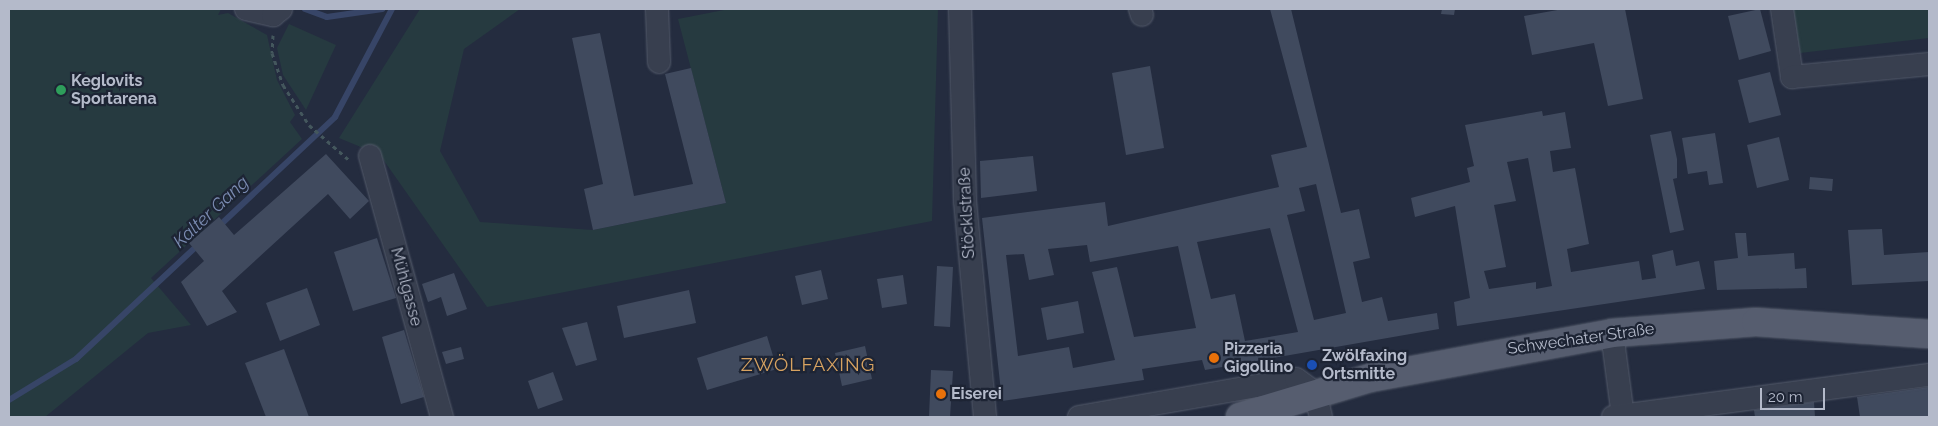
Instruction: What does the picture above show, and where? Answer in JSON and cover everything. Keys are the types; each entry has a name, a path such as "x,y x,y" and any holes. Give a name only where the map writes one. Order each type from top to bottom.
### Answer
{"main road":[{"name":"Schwechater Straße","path":"1240,417 1318,405 1439,362 1612,333 1756,322 1929,334"}],"street":[{"path":"657,9 660,62"},
{"name":"Stöcklstraße","path":"960,9 965,201 985,417"},
{"path":"1782,9 1792,77 1929,64"},
{"path":"242,10 277,12"},
{"name":"Mühlgasse","path":"370,156 442,417"},
{"path":"1612,333 1618,417 1929,375"},
{"path":"1078,417 1296,380 1318,405"}],"path":[{"path":"277,12 272,53 283,85 309,126 325,143"}],"shaded area":[{"path":"9,9 221,9 218,15 228,13 267,35 277,80 295,115 290,122 302,139 151,278 191,325 148,333 45,417 9,417"},
{"path":"420,9 520,9 464,49 440,151 480,222 593,230 726,203 678,19 729,9 938,9 932,221 487,307 380,155 339,138"},
{"path":"1793,9 1929,9 1929,38 1800,53"},
{"path":"289,24 336,45 306,110 283,75 277,48"}],"building":[{"path":"1270,9 1291,9 1341,213 1359,209 1370,258 1353,262 1362,302 1382,297 1388,321 1437,313 1439,329 1205,370 1202,360 1142,369 1144,380 1002,401 982,218 1105,202 1108,226 1279,187 1271,155 1307,147","holes":["1316,184 1346,313 1314,320 1287,215 1305,211 1299,188","1270,228 1298,332 1245,341 1235,294 1211,299 1197,242","1087,245 1090,262 1178,246 1196,328 1134,337 1117,267 1092,272 1115,360 1073,368 1069,347 1018,356 1006,255 1024,254 1029,280 1054,275 1048,249"]},
{"path":"1442,9 1455,9 1454,15 1441,14"},
{"path":"1563,9 1625,9 1643,99 1608,106 1594,43 1532,55 1524,16"},
{"path":"1760,9 1771,51 1739,60 1728,16"},
{"path":"600,33 634,196 693,184 665,74 691,68 726,203 593,230 584,189 603,184 572,38"},
{"path":"1150,66 1164,148 1126,155 1112,73"},
{"path":"1770,72 1781,115 1749,123 1738,80"},
{"path":"1542,111 1543,116 1565,112 1571,148 1550,151 1553,172 1575,168 1589,244 1567,249 1571,272 1639,261 1642,280 1656,278 1652,255 1673,250 1676,266 1699,261 1705,289 1457,326 1454,302 1470,298 1455,206 1415,217 1411,198 1470,182 1467,168 1474,166 1465,125","holes":["1528,158 1552,286 1536,289 1536,282 1489,289 1484,271 1506,267 1494,205 1516,201 1507,162"]},
{"path":"1671,131 1677,159 1677,178 1673,179 1684,230 1670,233 1650,135"},
{"path":"1715,133 1723,183 1709,185 1707,171 1688,174 1682,138"},
{"path":"1779,137 1789,180 1757,188 1747,145"},
{"path":"326,154 369,201 350,219 328,194 222,291 237,312 207,326 181,282 204,261 189,243 219,217 234,235"},
{"path":"1033,156 1037,191 981,198 980,161"},
{"path":"1810,177 1833,179 1832,191 1809,189"},
{"path":"1882,229 1884,255 1929,252 1929,281 1852,285 1848,230"},
{"path":"1735,233 1746,233 1748,256 1794,253 1795,269 1806,268 1807,288 1717,290 1714,261 1738,258"},
{"path":"377,238 396,298 353,311 334,252"},
{"path":"937,266 953,267 950,327 934,326"},
{"path":"821,270 828,299 802,305 795,276"},
{"path":"454,273 467,309 447,316 441,297 428,302 422,284"},
{"path":"903,275 907,304 882,308 877,279"},
{"path":"307,288 320,325 280,341 266,303"},
{"path":"689,290 696,323 624,338 617,306"},
{"path":"1078,301 1084,333 1047,340 1041,308"},
{"path":"587,322 597,360 576,366 562,328"},
{"path":"404,330 424,397 401,404 382,337"},
{"path":"767,336 777,369 707,390 697,358"},
{"path":"865,346 872,379 842,386 835,353"},
{"path":"461,347 464,359 446,364 442,352"},
{"path":"284,349 309,417 266,417 245,363"},
{"name":"Eiserei","path":"931,370 953,371 950,417 929,417"},
{"path":"553,372 563,400 538,409 528,381"},
{"path":"1929,387 1929,417 1860,417 1857,397"},
{"path":"1814,402 1815,417 1755,417 1754,410"}],"waterway":[{"path":"305,9 327,17 382,9"},
{"name":"Kalter Gang","path":"217,228 335,117 392,9"},
{"name":"Kalter Gang","path":"9,400 76,359 200,243"}],"place":[{"name":"Keglovits Sportarena","path":"61,90"},
{"name":"Pizzeria Gigollino","path":"1214,358"},
{"name":"Zwölfaxing Ortsmitte","path":"1312,365"},
{"name":"Eiserei","path":"941,394"}],"district":[{"name":"ZWÖLFAXING","path":"808,365"}]}
